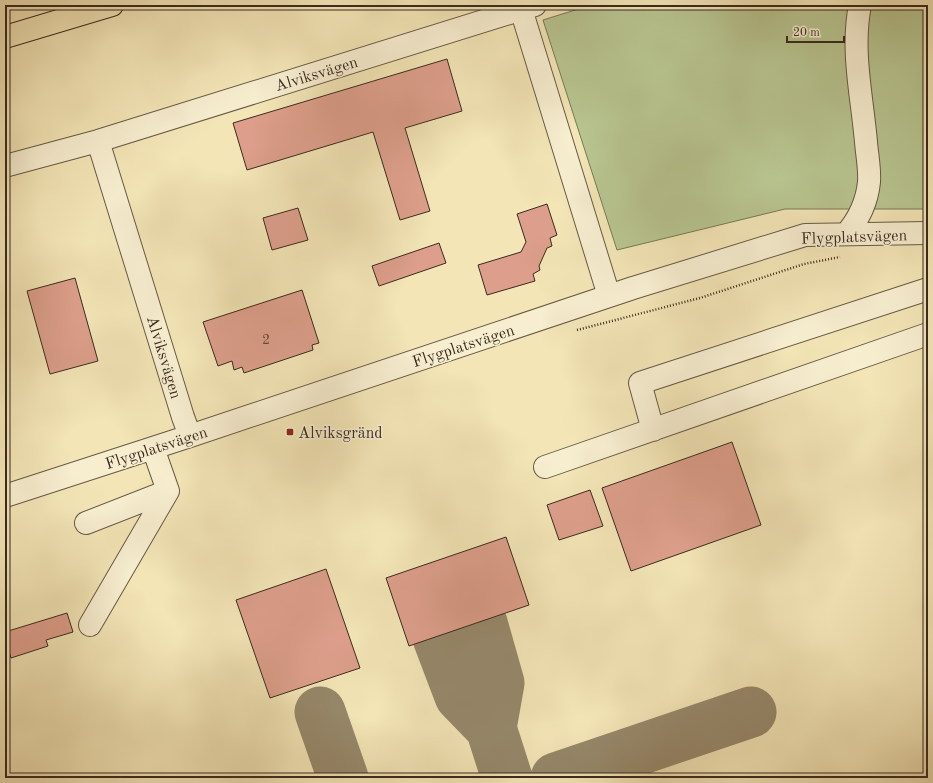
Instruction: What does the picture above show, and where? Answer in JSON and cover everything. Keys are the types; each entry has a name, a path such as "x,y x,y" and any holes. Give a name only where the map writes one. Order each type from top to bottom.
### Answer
{"highway":[{"path":"5,37 112,5"}],"street":[{"path":"846,234 855,223 865,202 869,180 863,111 856,60 856,23 860,5"},
{"path":"528,7 609,296"},
{"name":"Alviksvägen","path":"5,166 98,141 528,7"},
{"name":"Alviksvägen","path":"98,141 190,436"},
{"name":"Flygplatsvägen","path":"5,496 609,296 805,235 928,233"},
{"path":"652,430 640,383 928,289"},
{"path":"545,467 928,334"},
{"path":"90,626 168,491 153,448"},
{"path":"86,523 168,491"}],"path":[{"path":"574,331 700,298 804,264 844,256"}],"green space":[{"path":"591,5 928,5 928,209 785,209 617,250 543,20"}],"building":[{"path":"447,59 462,111 405,128 430,211 400,220 373,132 247,170 233,123"},
{"path":"547,204 557,235 550,238 552,246 547,248 539,266 540,270 533,274 535,281 487,295 478,265 521,252 526,242 517,214"},
{"path":"298,208 308,240 272,250 263,218"},
{"path":"439,243 446,263 379,286 372,266"},
{"path":"75,278 98,361 50,374 27,291"},
{"path":"302,290 319,343 312,345 313,350 244,373 242,367 234,370 232,361 218,366 203,322"},
{"path":"732,442 761,525 631,571 602,488"},
{"path":"590,490 603,526 559,540 547,505"},
{"path":"506,537 529,605 409,646 386,578"},
{"path":"326,569 360,668 270,698 236,600"},
{"path":"67,613 73,632 46,640 48,646 11,658 5,639 5,632"}],"taxiway":[{"path":"482,623 499,683 491,728"},
{"path":"438,638 460,696 491,728 507,778"},
{"path":"320,712 343,778"},
{"path":"556,778 751,712"}],"place":[{"name":"Alviksgränd","path":"290,432"}]}
